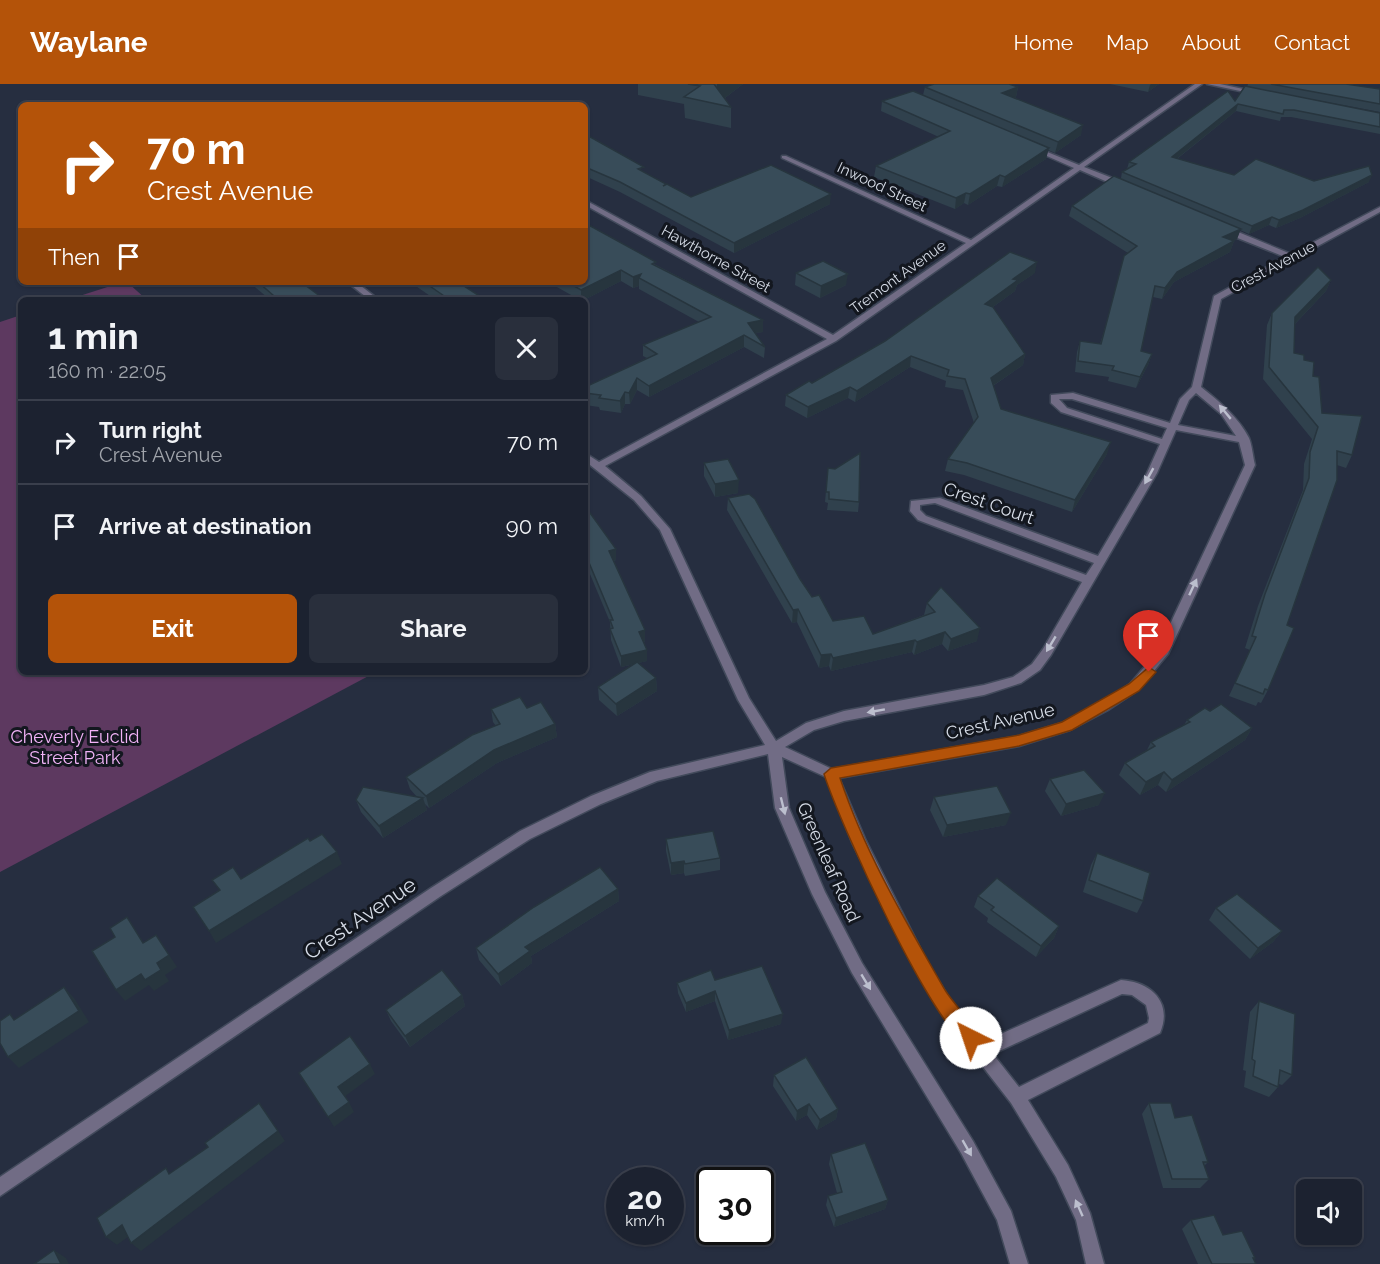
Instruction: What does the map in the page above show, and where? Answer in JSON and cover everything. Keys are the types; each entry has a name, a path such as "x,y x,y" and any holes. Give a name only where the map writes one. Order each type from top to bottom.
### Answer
{"street":[{"name":"Tremont Avenue","path":"598,466 833,339 1199,84"},
{"path":"1210,84 1264,94"},
{"path":"1019,142 1133,190"},
{"name":"Inwood Street","path":"784,157 970,242"},
{"name":"Hawthorne Street","path":"588,204 833,339"},
{"name":"Crest Avenue","path":"0,1187 436,892 525,835 596,800 655,776 774,748 810,726 844,716 984,690 1017,680 1036,667 1152,473 1185,399 1196,388 1217,298 1380,209"},
{"path":"1214,224 1291,257"},
{"path":"355,285 371,297"},
{"name":"Crest Avenue","path":"831,774 1028,738 1066,727 1134,687 1162,654 1250,465 1245,440 1222,407 1196,388"},
{"path":"1166,443 1064,410 1056,403 1054,397 1073,396 1173,426 1245,440"},
{"name":"Greenleaf Road","path":"588,458 649,506 665,529 744,700 774,748 782,808 819,894 857,968 967,1147 1005,1217 1018,1264"},
{"name":"Crest Court","path":"1088,580 922,518 915,511 915,503 936,500 1100,561"},
{"path":"774,748 831,774"},
{"name":"Greenleaf Road","path":"831,774 845,814 922,967 950,1014 1017,1097 1062,1172 1084,1219 1095,1264"},
{"path":"982,1051 1121,987 1135,988 1153,1001 1157,1018 1154,1028 1017,1097"}],"green space":[{"path":"114,285 130,285 144,297 76,297"},
{"name":"Cheverly Euclid Street Park","path":"18,316 18,675 370,675 0,872 0,322"}],"building":[{"path":"688,84 714,84 731,107 684,97 700,86"},
{"path":"934,84 1009,84 1018,87 1002,93 1083,125 1058,142 925,87"},
{"path":"1271,84 1346,84 1380,89 1380,104"},
{"path":"1245,86 1380,113 1380,127 1294,110 1284,110 1283,114 1238,104 1172,157 1234,175 1256,159 1314,181 1369,166 1372,175 1303,210 1279,220 1272,217 1252,226 1122,172 1136,164 1129,162 1228,91 1235,101"},
{"path":"913,91 1049,148 1005,177 1000,175 970,194 966,193 956,198 876,166 950,131 882,101"},
{"path":"588,136 644,167 638,169 666,184 663,186 667,184 691,197 771,165 831,194 734,243 620,182 588,168"},
{"path":"1114,176 1241,229 1223,237 1234,241 1177,272 1165,288 1155,286 1141,351 1152,354 1140,377 1112,370 1114,366 1078,361 1080,341 1101,344 1124,256 1137,246 1072,206"},
{"path":"588,225 656,262 652,264 763,320 748,323 765,347 744,335 649,386 637,378 629,393 625,392 620,401 599,398 601,395 588,393 588,386 657,354 643,345 711,317 639,278 641,274 633,277 621,270 581,290 572,285 588,285"},
{"path":"1010,252 1037,262 1013,279 1018,280 985,304 993,307 1025,354 991,378 1001,409 1111,442 1075,500 967,463 948,459 978,417 965,379 947,376 949,370 911,356 857,391 850,387 808,407 786,395 809,381 812,383 885,341"},
{"path":"823,261 848,274 821,286 796,273"},
{"path":"1318,267 1331,280 1295,317 1294,353 1304,355 1304,360 1314,362 1313,376 1319,377 1322,413 1362,416 1352,455 1337,451 1337,480 1287,625 1294,628 1268,690 1265,689 1263,694 1235,683 1256,637 1252,636 1265,594 1309,478 1310,452 1318,427 1269,367 1272,313"},
{"path":"261,285 305,285 321,297 271,297 274,296"},
{"path":"428,285 463,285 481,297 446,297"},
{"path":"860,453 859,502 829,499 829,492 826,492 828,468 835,469"},
{"path":"728,459 739,480 715,484 704,463"},
{"path":"749,494 755,499 800,579 812,597 819,595 833,621 864,616 873,634 935,612 927,603 941,587 980,628 951,639 945,632 917,642 915,640 833,658 831,654 821,655 798,609 793,610 728,498"},
{"path":"588,510 616,549 609,551 645,630 639,632 647,650 621,656 610,629 613,628 610,620 613,620 588,560"},
{"path":"637,662 656,678 616,704 598,687"},
{"path":"520,697 527,708 541,702 555,724 494,750 426,796 406,777 472,735 500,724 491,709"},
{"path":"1221,704 1252,728 1172,780 1164,772 1146,782 1125,763 1155,746 1151,742 1190,722 1187,720 1205,708 1210,711"},
{"path":"1084,770 1105,793 1066,804 1050,779"},
{"path":"997,786 1011,813 947,825 934,797"},
{"path":"363,787 423,798 379,826 356,800"},
{"path":"713,831 720,858 685,864 684,861 671,863 666,839"},
{"path":"322,834 337,852 209,931 193,907 220,890 212,880 233,867 241,879 308,838 310,841"},
{"path":"1097,853 1150,873 1143,901 1089,880"},
{"path":"600,867 618,889 525,947 530,951 498,974 476,948 534,907"},
{"path":"997,878 1059,926 1041,946 991,910 994,907 978,896"},
{"path":"1237,894 1282,931 1258,948 1216,908"},
{"path":"127,917 143,943 156,935 169,955 157,963 161,970 145,980 141,974 116,990 92,951 115,937 110,928"},
{"path":"762,966 783,1014 729,1030 715,991 686,1003 677,983 711,970 715,980"},
{"path":"442,970 462,995 405,1036 386,1010"},
{"path":"64,987 79,1011 8,1057 0,1043 0,1021 10,1014 14,1020"},
{"path":"1259,1001 1295,1014 1292,1075 1280,1070 1278,1087 1253,1076 1255,1061 1252,1059"},
{"path":"350,1036 370,1064 338,1087 349,1102 328,1117 299,1073"},
{"path":"806,1057 838,1109 820,1120 809,1104 797,1111 774,1075"},
{"path":"259,1103 278,1131 131,1243 122,1225 106,1237 97,1218 166,1168 169,1174 208,1147 205,1143"},
{"path":"1149,1103 1171,1103 1175,1118 1192,1115 1208,1162 1203,1162 1209,1179 1172,1179"},
{"path":"865,1143 888,1200 836,1218 828,1196 842,1192 831,1154"},
{"path":"1214,1215 1223,1235 1242,1231 1256,1264 1212,1264 1191,1220"},
{"path":"54,1250 61,1264 34,1264"}],"route":[{"path":"971,1038 950,1014 896,920 841,804 831,774 1019,741 1066,727 1104,707 1134,687 1149,672"}]}
